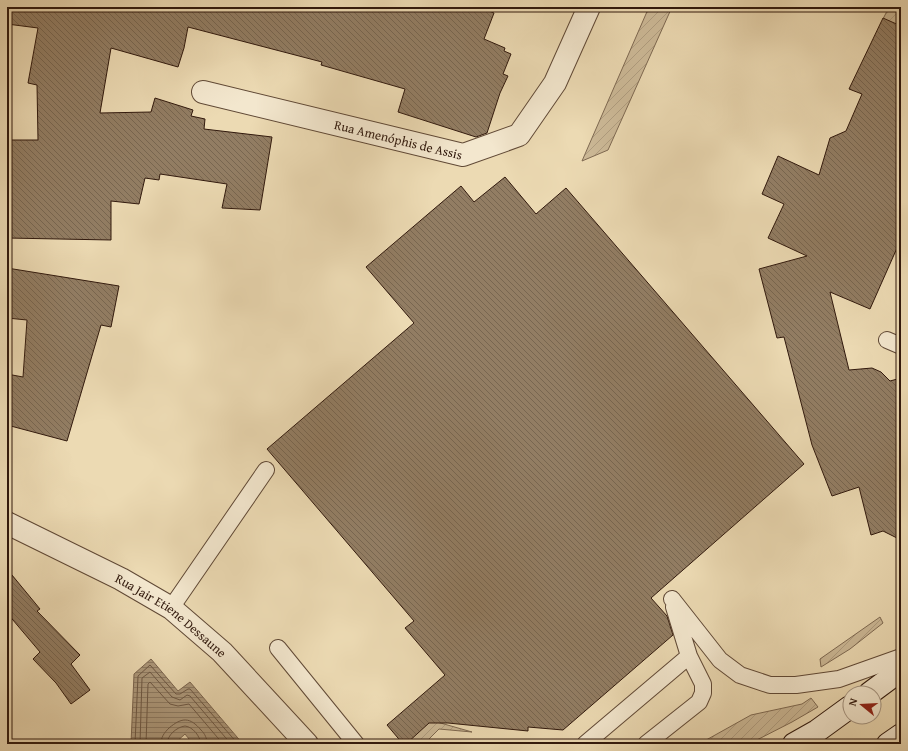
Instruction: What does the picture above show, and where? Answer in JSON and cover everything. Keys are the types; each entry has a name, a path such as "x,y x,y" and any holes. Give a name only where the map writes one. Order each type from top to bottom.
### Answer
{"street":[{"name":"Rua Amenóphis de Assis","path":"203,92 463,155 519,135 555,83 589,7"},
{"name":"Rua Jair Etiene Dessaune","path":"7,523 121,579 171,608 222,652 307,744"},
{"path":"881,685 901,670"},
{"path":"794,744 817,731 842,713"},
{"path":"888,744 901,735"}],"lane":[{"path":"171,608 266,470"},
{"path":"646,744 699,702 703,693 703,684 689,656 672,599 720,660 740,675 770,685 796,685 839,679 901,657"},
{"path":"278,648 356,744"},
{"path":"585,744 689,656"}],"shaded area":[{"path":"649,7 672,7 608,150 582,161"},
{"path":"889,7 901,7 901,28 883,19"},
{"path":"880,617 883,623 850,649 821,667 820,659"},
{"path":"811,698 818,707 749,744 699,744 751,715 802,704"},
{"path":"430,720 472,732 439,729 424,744 402,744"}],"water":[{"path":"151,659 178,691 190,682 243,744 193,744 185,734 174,744 131,744 134,674"}],"building":[{"path":"7,7 479,7 494,13 484,39 505,48 504,51 511,54 503,74 508,76 500,93 487,133 476,137 398,112 405,89 321,65 322,62 188,27 184,48 178,67 111,48 100,113 151,112 155,98 193,110 191,116 205,119 204,129 272,137 260,210 222,208 227,184 160,174 159,180 145,178 139,204 111,201 111,240 7,238 9,181 7,181 7,140 38,140 37,85 28,83 38,28 7,24"},
{"path":"883,18 901,26 901,239 870,309 830,292 849,370 872,368 881,372 890,381 901,378 901,540 883,531 871,535 859,487 832,496 812,445 784,337 777,338 759,269 807,256 768,238 784,204 762,194 778,156 819,175 830,138 846,131 862,94 849,89"},
{"path":"505,177 536,214 566,188 804,464 651,598 667,616 673,635 563,730 528,727 528,731 448,723 429,723 406,744 403,744 387,725 445,675 405,628 414,621 267,449 414,323 366,267 461,186 474,202"},
{"path":"7,268 119,286 111,327 101,325 67,441 7,425 7,374 23,377 27,320 7,318"},
{"path":"7,569 40,609 37,611 80,655 71,664 90,690 71,704 56,683 33,659 40,652 7,613"}]}
